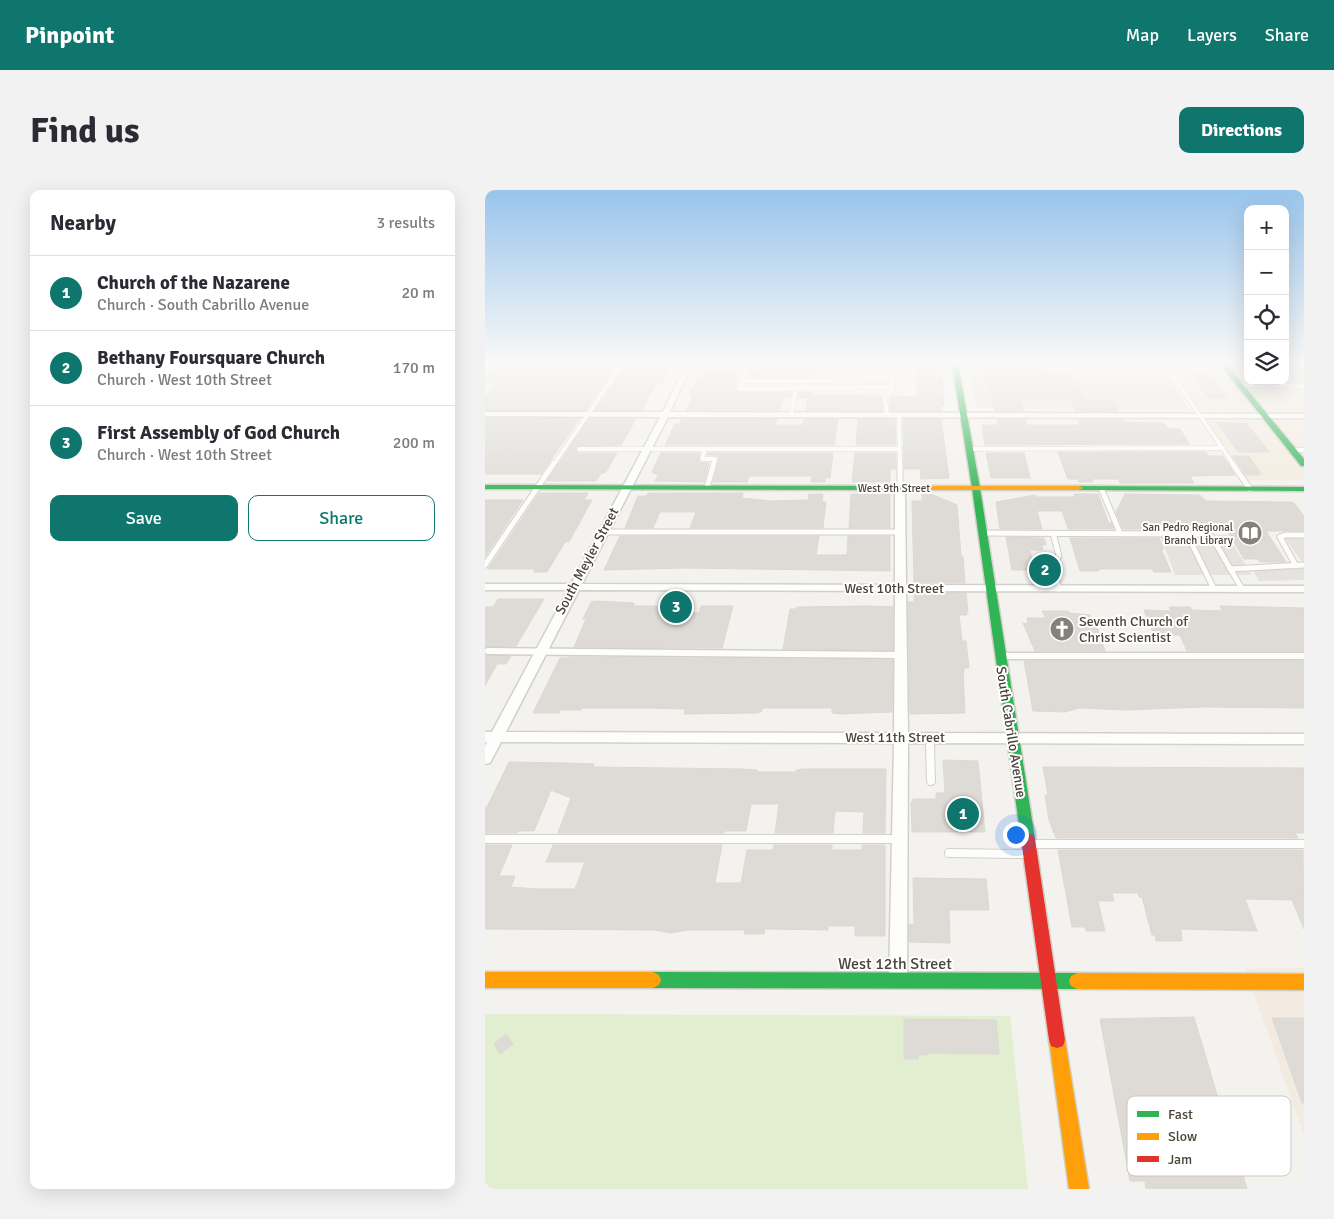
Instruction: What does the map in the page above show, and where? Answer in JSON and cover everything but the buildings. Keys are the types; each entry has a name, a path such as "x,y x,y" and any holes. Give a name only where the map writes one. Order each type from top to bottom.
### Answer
{"street":[{"name":"South Meyler Street","path":"485,759 491,737 540,653 667,411"},
{"name":"South Cabrillo Avenue","path":"964,411 1079,1189"},
{"path":"1261,411 1298,450 1304,464"},
{"path":"485,414 1304,416"},
{"name":"West 9th Street","path":"485,487 1304,489"},
{"path":"898,980 901,737 901,488"},
{"name":"West 10th Street","path":"485,587 1304,589"},
{"name":"West 11th Street","path":"491,737 1304,739"},
{"name":"West 12th Street","path":"485,980 1304,982"}],"lane":[{"path":"485,565 591,411"},
{"path":"791,415 792,411"},
{"path":"887,411 887,415"},
{"path":"1197,411 1250,489"},
{"path":"899,415 901,488"},
{"path":"970,449 1223,448"},
{"path":"705,449 702,459 715,459 707,487"},
{"path":"579,450 899,450"},
{"path":"1101,488 1120,533"},
{"path":"603,532 901,532"},
{"path":"982,533 1209,535 1242,589"},
{"path":"1053,533 1059,556 1053,565 1059,589"},
{"path":"1187,534 1214,589"},
{"path":"1296,566 1280,537 1285,535 1304,535"},
{"path":"1230,569 1304,565"},
{"path":"488,651 901,655"},
{"path":"1000,656 1304,656"},
{"path":"930,737 931,781"},
{"path":"485,840 900,840"},
{"path":"949,853 1029,849 1304,844"}],"shaded area":[{"path":"1199,411 1304,411 1304,480 1246,480"},
{"path":"1160,535 1227,535 1252,575 1175,575"},
{"path":"1284,537 1304,538 1304,565"},
{"path":"1304,567 1304,580 1259,581 1252,569"},
{"path":"1304,968 1304,1135 1291,1096 1245,969"}],"green space":[{"path":"485,1014 1010,1016 1028,1189 485,1189"}],"traffic: fast":[{"path":"963,411 1028,839"},
{"path":"1261,411 1304,464"},
{"path":"485,487 927,488"},
{"path":"1079,488 1304,489"},
{"path":"653,980 1077,981"}],"traffic: slow":[{"path":"927,488 1079,488"},
{"path":"485,980 653,980"},
{"path":"1077,981 1304,982"},
{"path":"1057,1040 1079,1189"}],"traffic: jam":[{"path":"1028,839 1057,1040"}],"place":[{"name":"San Pedro Regional Branch Library","path":"1250,533"},
{"name":"Bethany Foursquare Church","path":"1045,570"},
{"name":"First Assembly of God Church","path":"676,607"},
{"name":"Seventh Church of Christ Scientist","path":"1062,629"},
{"name":"Church of the Nazarene","path":"963,814"}]}
